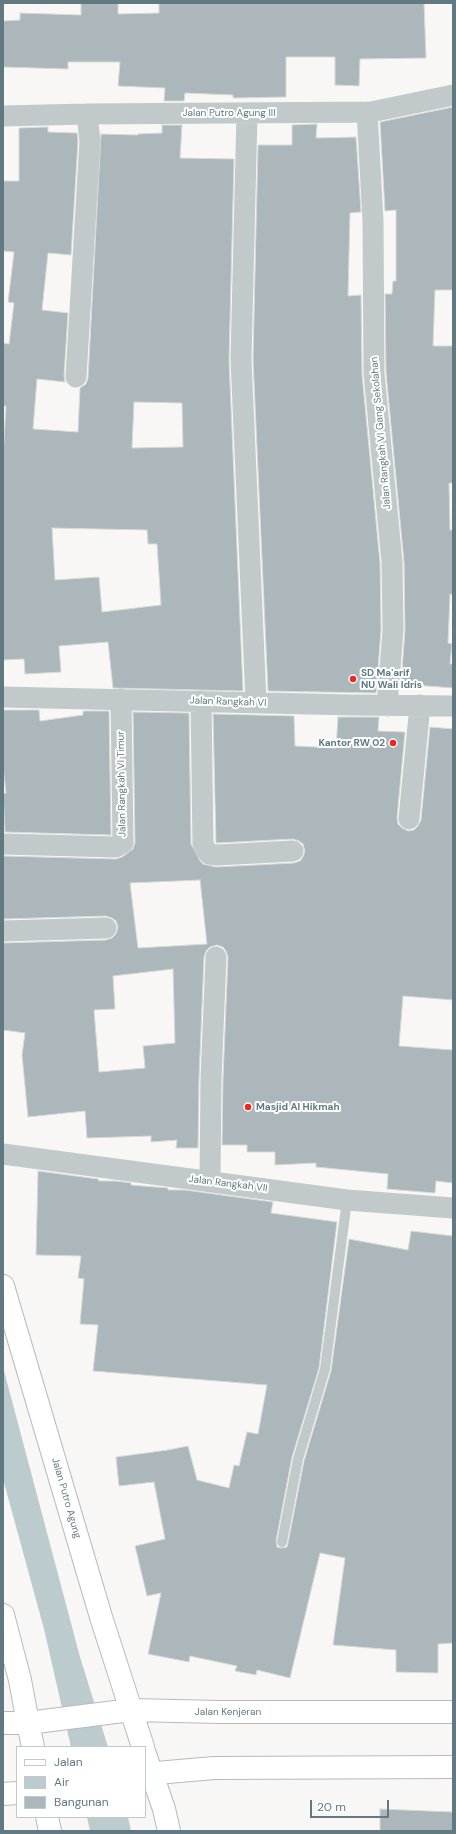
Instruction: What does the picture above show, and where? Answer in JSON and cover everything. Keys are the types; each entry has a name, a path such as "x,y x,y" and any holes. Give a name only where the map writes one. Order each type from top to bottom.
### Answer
{"main road":[{"name":"Jalan Putro Agung","path":"3,1286 98,1609 123,1711 142,1746"},
{"path":"3,1615 20,1680 32,1746"},
{"name":"Jalan Kenjeran","path":"3,1723 28,1723 123,1711 453,1712"},
{"path":"169,1831 164,1809 147,1767 453,1767"},
{"path":"3,1794 16,1793"},
{"path":"47,1818 50,1831"}],"street":[{"name":"Jalan Putro Agung III","path":"3,116 367,112 453,95"},
{"name":"Jalan Rangkah VI Gang Sekolahan","path":"367,112 373,220 374,373 392,562 393,630 387,706"},
{"path":"247,113 242,359 256,702"},
{"path":"76,377 90,141 87,114"},
{"name":"Jalan Rangkah VI","path":"3,697 387,706 453,706"},
{"name":"Jalan Rangkah VI Timur","path":"3,844 116,847 123,843 121,699"},
{"path":"201,701 203,844 206,850 209,854 217,856 293,851"},
{"path":"409,819 420,706"},
{"path":"3,930 106,928"},
{"path":"210,1182 211,1079 216,957"},
{"name":"Jalan Rangkah VII","path":"3,1154 347,1200 453,1208"}],"lane":[{"path":"282,1542 298,1459 325,1369 347,1200"}],"water":[{"path":"3,1367 80,1657 108,1746 71,1746 44,1629 3,1479"},
{"path":"87,1818 128,1818 131,1831 90,1831"}],"building":[{"path":"81,3 118,3 118,14 159,13 159,3 424,3 426,58 360,59 359,86 335,85 335,57 286,57 286,97 233,98 233,95 185,93 184,101 164,101 165,88 118,86 120,62 68,62 68,69 3,67 3,21 20,20 20,13 81,15"},
{"path":"453,107 453,290 435,290 433,346 453,346 453,483 449,483 450,530 453,530 453,595 450,594 448,643 452,644 450,664 453,664 453,688 401,684 405,630 404,562 386,372 385,294 392,294 393,281 396,281 396,210 385,211 380,122"},
{"path":"317,124 316,138 356,137 361,212 350,213 348,296 361,295 362,374 380,563 381,630 376,693 268,691 253,359 258,145 292,145 292,125"},
{"path":"162,125 182,125 180,158 234,159 229,360 243,691 113,688 108,642 59,646 61,672 25,674 24,659 3,660 3,457 6,406 3,406 3,343 9,344 14,303 8,302 14,252 3,251 3,181 19,181 19,128 48,127 48,132 77,133 78,141 71,255 48,253 42,310 68,313 64,376 65,382 37,379 33,429 78,432 80,388 86,384 88,378 101,134 138,135 162,133","holes":["134,402 182,403 183,447 132,448","52,528 147,530 148,544 157,544 161,605 102,612 99,577 55,580"]},
{"path":"3,710 39,710 40,721 83,715 83,711 109,711 111,835 5,832 3,794 6,793 3,765"},
{"path":"133,712 189,713 191,844 203,864 216,867 294,863 300,861 305,851 303,844 293,839 216,843 213,714 294,716 295,746 336,748 338,717 379,717 378,731 405,732 397,818 398,824 408,831 414,830 421,820 430,727 453,729 453,1000 403,996 399,1046 453,1050 453,1183 436,1181 435,1193 387,1189 388,1174 316,1167 316,1163 275,1165 275,1152 247,1152 247,1145 222,1145 228,957 223,947 217,945 210,947 206,951 204,957 198,1148 176,1148 177,1140 151,1142 151,1136 87,1138 85,1111 28,1117 22,1055 25,1033 3,1030 3,943 106,940 112,938 116,934 118,927 116,921 106,916 3,919 3,856 116,859 122,857 133,849 135,843","holes":["200,880 207,944 138,948 130,883","173,969 175,1043 143,1046 145,1068 99,1072 94,1010 115,1009 113,976"]},
{"path":"38,1171 98,1179 99,1181 116,1181 131,1183 131,1185 168,1188 168,1190 185,1190 273,1202 271,1213 337,1222 319,1368 292,1457 276,1541 277,1547 281,1548 287,1547 304,1461 331,1371 349,1239 408,1250 411,1231 453,1236 453,1643 438,1644 438,1673 396,1672 396,1650 333,1645 345,1558 320,1553 290,1678 257,1670 256,1675 235,1671 237,1666 190,1656 189,1662 148,1654 161,1593 147,1596 135,1546 165,1539 154,1482 119,1486 116,1457 188,1446 197,1480 229,1488 234,1465 239,1466 247,1432 258,1434 267,1385 93,1371 98,1325 80,1324 84,1279 78,1278 81,1256 36,1255"},
{"path":"380,1809 453,1812 453,1831 380,1831"}],"place":[{"name":"SD Ma'arif NU Wali Idris","path":"353,679"},
{"name":"Kantor RW 02","path":"393,743"},
{"name":"Masjid Al Hikmah","path":"248,1107"}]}
